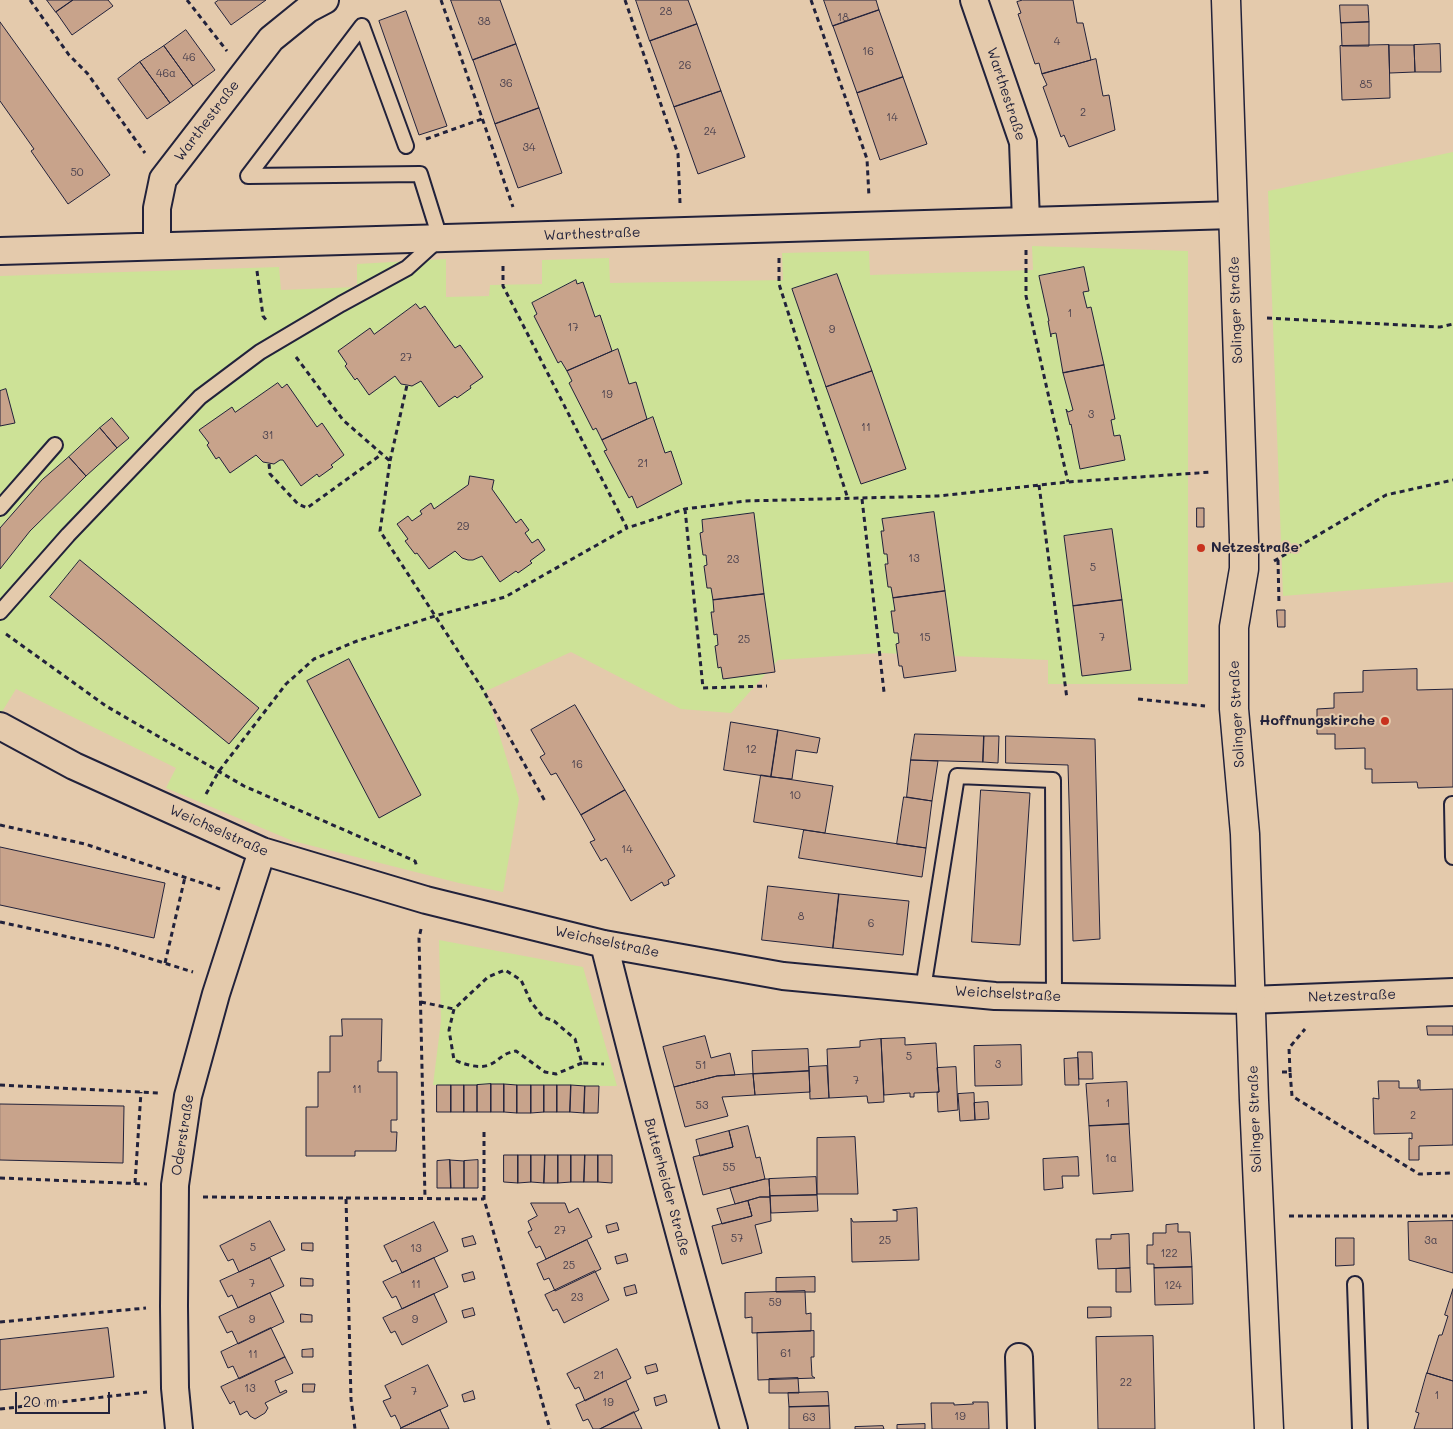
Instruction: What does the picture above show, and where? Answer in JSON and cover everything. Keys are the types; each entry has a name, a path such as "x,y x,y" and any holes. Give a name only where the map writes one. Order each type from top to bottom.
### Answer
{"main road":[{"name":"Solinger Straße","path":"1226,0 1244,569 1234,627 1234,708 1245,834 1259,1216 1270,1429"}],"street":[{"name":"Warthestraße","path":"157,246 157,208 163,179 271,39 308,9 325,0"},
{"name":"Warthestraße","path":"974,0 1024,142 1026,221"},
{"name":"Warthestraße","path":"0,251 1233,215"},
{"name":"Weichselstraße","path":"0,726 74,766 262,852 426,900 604,944 783,976 995,996 1250,1000"},
{"name":"Oderstraße","path":"179,1429 175,1388 175,1191 188,1096 220,980 262,852"},
{"name":"Butterheider Straße","path":"604,944 634,1065 734,1429"},
{"name":"Netzestraße","path":"1250,1000 1453,992"},
{"path":"1019,1358 1021,1429"}],"lane":[{"path":"0,612 68,535 200,397 260,352 407,268 440,238 420,174 248,176 362,26 406,146"},
{"path":"0,508 55,445"},
{"path":"923,989 957,776 1052,780 1054,996"},
{"path":"1452,804 1453,857"},
{"path":"1355,1284 1360,1429"}],"path":[{"path":"30,0 69,55 87,72 163,179"},
{"path":"187,0 244,73"},
{"path":"441,0 482,118 513,236 503,286 627,528"},
{"path":"625,0 678,154 681,231"},
{"path":"811,0 867,159 871,226"},
{"path":"406,146 482,118"},
{"path":"1026,221 1026,296 1068,482"},
{"path":"778,228 779,284 848,499"},
{"path":"253,244 263,316 343,420 390,461"},
{"path":"1236,316 1440,327 1453,324"},
{"path":"407,385 390,461 380,531 482,688 546,802"},
{"path":"269,464 270,474 298,504 307,508 382,454"},
{"path":"191,819 219,772 286,684 314,660 357,641 435,616 505,597 627,528 685,508 745,501 938,496 1068,482 1242,470"},
{"path":"1200,473 1201,478"},
{"path":"1244,569 1278,560 1386,495 1453,480"},
{"path":"1040,485 1067,699"},
{"path":"862,499 884,692"},
{"path":"685,508 703,688 767,686"},
{"path":"1278,560 1279,605"},
{"path":"0,630 106,706 244,786 415,861 426,900 419,938 425,1198"},
{"path":"1138,699 1234,708"},
{"path":"0,825 85,844 247,897"},
{"path":"164,963 185,877"},
{"path":"0,922 110,946 220,980"},
{"path":"582,1063 575,1039 554,1021 543,1017 531,1002 521,980 505,970 488,977 454,1009 449,1030 454,1060 466,1066 488,1065 505,1053 516,1051 545,1072 556,1074 582,1063 634,1065"},
{"path":"421,1002 454,1009"},
{"path":"1306,1028 1289,1048 1292,1096 1419,1174 1453,1173"},
{"path":"1254,1074 1290,1072"},
{"path":"0,1085 188,1096"},
{"path":"135,1183 141,1092"},
{"path":"484,1132 484,1199 550,1429"},
{"path":"0,1178 135,1183 175,1191 346,1198 484,1199"},
{"path":"346,1198 351,1399 355,1429"},
{"path":"1259,1216 1453,1216"},
{"path":"0,1322 174,1306"},
{"path":"0,1409 175,1388"}],"green space":[{"path":"1453,152 1453,582 1283,596 1268,191"},
{"path":"1032,246 1188,251 1188,684 1048,684 1048,660 880,653 778,660 731,713 681,709 571,652 486,691 519,799 503,892 459,883 293,841 166,788 176,768 16,689 0,715 0,276 279,267 281,290 357,287 357,264 446,259 446,297 489,296 490,285 542,284 542,260 609,258 610,283 783,280 782,253 869,251 870,275 1033,270"},
{"path":"439,940 583,967 617,1086 433,1085 441,1021"}],"building":[{"path":"47,0 73,0 56,12"},
{"path":"73,0 108,0 113,6 72,35 56,12"},
{"path":"219,0 266,0 231,25 215,3"},
{"path":"451,0 500,0 516,44 473,60"},
{"path":"636,0 688,0 697,24 650,41"},
{"path":"824,0 876,0 879,10 833,26"},
{"path":"1023,0 1073,0 1077,23 1083,23 1091,60 1042,74 1039,63 1035,64 1018,14 1021,13 1017,2"},
{"path":"1340,5 1368,5 1369,22 1341,23"},
{"path":"879,10 903,77 857,93 833,26"},
{"path":"406,11 447,126 419,135 379,21"},
{"path":"0,22 110,175 68,204 31,151 34,149 0,101"},
{"path":"1369,22 1369,46 1342,46 1341,23"},
{"path":"697,24 721,91 674,107 650,41"},
{"path":"186,30 215,70 193,86 164,46"},
{"path":"516,44 539,108 495,124 473,60"},
{"path":"1440,44 1441,72 1415,72 1414,45"},
{"path":"1389,45 1390,98 1342,100 1340,46"},
{"path":"1389,45 1414,45 1415,72 1390,73"},
{"path":"164,46 193,86 170,103 140,62"},
{"path":"1096,59 1103,96 1109,95 1115,130 1069,147 1064,135 1061,137 1043,87 1047,85 1042,74"},
{"path":"140,62 170,103 147,119 118,79"},
{"path":"903,77 927,144 880,160 857,93"},
{"path":"721,91 745,157 698,174 674,107"},
{"path":"539,108 562,173 518,188 495,124"},
{"path":"1084,267 1089,291 1083,292 1087,308 1091,307 1104,365 1063,373 1056,333 1051,334 1051,337 1039,276"},
{"path":"837,274 872,371 826,387 792,289"},
{"path":"576,280 577,284 583,282 595,317 600,315 612,351 567,371 561,361 558,363 534,316 537,314 532,303"},
{"path":"416,304 420,309 425,306 455,348 460,345 483,377 457,398 455,396 439,407 421,381 412,386 401,384 395,376 369,395 357,378 355,380 345,366 347,364 338,351 370,328 374,334"},
{"path":"618,349 629,384 636,382 647,419 602,440 596,428 593,430 569,383 572,381 567,371"},
{"path":"1104,365 1115,419 1111,420 1114,436 1120,435 1125,460 1080,469 1066,409 1068,412 1073,410 1063,373"},
{"path":"872,371 906,469 861,484 826,387"},
{"path":"278,383 282,388 287,384 317,427 322,423 344,455 331,465 333,467 319,477 317,474 301,486 283,460 274,464 263,462 256,455 230,473 219,457 216,459 207,445 209,443 199,430 232,407 235,412"},
{"path":"6,389 15,423 0,426 0,391"},
{"path":"653,417 665,453 671,451 682,484 637,508 632,496 629,498 604,451 607,450 602,440"},
{"path":"112,418 129,438 117,448 100,428"},
{"path":"100,428 117,448 86,476 69,457"},
{"path":"69,457 86,476 30,531 0,569 0,528 42,480"},
{"path":"470,476 494,480 492,489 516,523 521,519 529,530 525,533 532,543 538,539 545,550 518,573 516,571 500,582 482,556 468,560 462,558 455,551 429,569 405,541 408,539 397,524 408,516 412,521 422,514 420,511 431,503 434,509 468,485"},
{"path":"1197,508 1204,508 1204,527 1197,527"},
{"path":"934,512 945,591 893,598 891,587 888,587 885,564 888,564 887,554 884,554 881,531 884,531 882,519"},
{"path":"754,513 764,594 713,600 711,588 707,588 704,566 707,565 706,555 703,555 700,533 703,532 702,520"},
{"path":"1112,529 1122,600 1073,606 1064,536"},
{"path":"80,560 259,708 229,744 50,597"},
{"path":"945,591 956,671 904,678 902,666 899,666 896,644 899,643 898,633 894,633 891,611 895,611 893,598"},
{"path":"764,594 775,672 723,679 721,667 718,668 715,646 718,645 717,634 714,635 711,612 714,612 713,600"},
{"path":"1122,600 1131,670 1082,676 1073,606"},
{"path":"1277,610 1285,610 1285,627 1278,627"},
{"path":"349,659 421,795 379,818 307,681"},
{"name":"Hoffnungskirche","path":"1417,669 1417,690 1453,689 1453,787 1418,788 1417,782 1372,783 1372,769 1365,769 1365,748 1335,749 1335,734 1317,734 1317,709 1334,708 1334,693 1363,692 1363,671"},
{"path":"575,705 625,790 581,815 556,773 551,775 540,757 545,754 531,730"},
{"path":"731,722 778,730 771,777 724,770"},
{"path":"778,730 820,738 817,753 796,750 792,779 771,777"},
{"path":"915,734 984,736 983,762 911,760"},
{"path":"984,736 999,736 998,763 983,762"},
{"path":"1006,736 1095,739 1100,939 1073,941 1068,765 1006,763"},
{"path":"911,760 938,761 932,801 907,797"},
{"path":"761,775 833,786 825,833 754,822"},
{"path":"625,790 675,876 668,880 669,884 664,886 662,882 631,901 606,858 601,861 590,842 595,840 581,815"},
{"path":"981,790 1030,793 1020,945 972,942"},
{"path":"904,797 932,801 926,848 897,844"},
{"path":"804,830 926,848 922,877 799,858"},
{"path":"0,847 165,883 154,938 0,905"},
{"path":"768,886 839,894 833,948 762,940"},
{"path":"839,894 909,901 903,955 833,948"},
{"path":"342,1019 382,1019 381,1061 378,1061 378,1072 397,1072 397,1120 391,1120 391,1132 397,1132 396,1151 355,1151 355,1156 306,1156 306,1107 318,1107 318,1072 330,1072 330,1036 342,1036"},
{"path":"1427,1026 1453,1026 1453,1035 1428,1035"},
{"path":"705,1036 711,1058 730,1053 735,1075 717,1076 674,1087 663,1047"},
{"path":"905,1038 905,1045 936,1043 939,1092 914,1093 914,1097 910,1097 910,1093 884,1095 881,1039"},
{"path":"881,1039 884,1102 868,1103 867,1096 829,1098 827,1049 860,1047 860,1041"},
{"path":"1021,1045 1022,1085 975,1086 974,1046"},
{"path":"808,1049 809,1071 753,1074 752,1051"},
{"path":"1078,1052 1092,1052 1093,1079 1079,1079"},
{"path":"1078,1058 1079,1085 1065,1085 1064,1059"},
{"path":"827,1066 829,1098 810,1099 809,1067"},
{"path":"956,1067 958,1110 938,1112 937,1068"},
{"path":"809,1071 810,1092 755,1095 753,1074"},
{"path":"753,1074 755,1095 722,1097 728,1116 685,1127 674,1087 717,1076"},
{"path":"1418,1080 1420,1080 1420,1090 1453,1089 1453,1145 1419,1146 1419,1160 1409,1160 1409,1138 1412,1139 1412,1133 1374,1134 1373,1098 1379,1099 1378,1081 1399,1081 1399,1088 1418,1088"},
{"path":"1127,1082 1129,1124 1089,1126 1086,1084"},
{"path":"491,1084 491,1112 477,1112 477,1085"},
{"path":"491,1084 504,1084 504,1112 491,1112"},
{"path":"504,1084 517,1085 517,1113 504,1112"},
{"path":"437,1085 451,1085 451,1112 437,1112"},
{"path":"451,1085 464,1085 464,1112 451,1112"},
{"path":"464,1085 477,1085 477,1112 464,1112"},
{"path":"517,1085 531,1085 531,1113 517,1113"},
{"path":"531,1085 544,1085 544,1112 531,1113"},
{"path":"544,1085 557,1085 557,1112 544,1112"},
{"path":"557,1085 571,1085 570,1112 557,1112"},
{"path":"571,1085 585,1086 584,1113 570,1112"},
{"path":"585,1086 599,1086 598,1113 584,1113"},
{"path":"974,1093 975,1120 960,1121 958,1094"},
{"path":"988,1102 989,1119 975,1120 974,1103"},
{"path":"0,1104 124,1106 123,1163 0,1160"},
{"path":"1129,1124 1133,1191 1093,1194 1089,1126"},
{"path":"748,1126 756,1158 760,1157 765,1179 703,1195 693,1157 733,1147 729,1131"},
{"path":"729,1131 733,1147 700,1156 696,1140"},
{"path":"855,1137 858,1194 817,1194 817,1138"},
{"path":"504,1155 518,1155 518,1183 504,1182"},
{"path":"518,1155 531,1155 531,1182 518,1183"},
{"path":"531,1155 545,1155 544,1183 531,1182"},
{"path":"545,1155 558,1155 558,1183 544,1183"},
{"path":"558,1155 571,1155 571,1182 558,1183"},
{"path":"571,1155 585,1155 584,1182 571,1182"},
{"path":"585,1155 598,1155 598,1182 584,1182"},
{"path":"598,1155 612,1155 612,1183 598,1182"},
{"path":"1078,1157 1079,1176 1062,1176 1063,1188 1044,1190 1043,1159"},
{"path":"450,1160 451,1188 437,1188 437,1161"},
{"path":"450,1160 464,1161 464,1188 451,1188"},
{"path":"478,1160 478,1188 464,1188 464,1161"},
{"path":"816,1177 817,1195 770,1196 769,1179"},
{"path":"769,1179 770,1197 760,1197 735,1204 730,1188"},
{"path":"817,1195 818,1211 771,1213 770,1196"},
{"path":"760,1197 770,1197 771,1221 755,1225 762,1253 722,1264 712,1226 752,1216 748,1201"},
{"path":"748,1201 752,1216 722,1224 717,1209"},
{"path":"531,1203 565,1203 569,1213 578,1208 592,1237 546,1259 540,1246 536,1248 528,1232 532,1230 528,1221 537,1216"},
{"path":"917,1208 919,1260 852,1262 851,1218 853,1222 897,1221 897,1211 893,1210"},
{"path":"270,1221 285,1250 239,1272 233,1259 228,1261 220,1246"},
{"path":"1453,1221 1453,1273 1409,1260 1408,1222"},
{"path":"434,1222 448,1251 402,1273 396,1260 392,1262 384,1246"},
{"path":"617,1223 619,1230 608,1233 606,1226"},
{"path":"1178,1224 1178,1232 1190,1232 1192,1267 1154,1268 1154,1264 1147,1264 1147,1245 1153,1245 1153,1233 1166,1233 1166,1225"},
{"path":"1129,1234 1130,1268 1098,1269 1096,1239 1111,1239 1111,1235"},
{"path":"473,1236 476,1244 464,1247 462,1239"},
{"path":"1336,1238 1354,1238 1354,1265 1336,1266"},
{"path":"587,1240 601,1269 555,1291 549,1278 544,1280 537,1264"},
{"path":"302,1243 313,1243 313,1251 302,1250"},
{"path":"626,1254 628,1261 617,1264 615,1257"},
{"path":"270,1258 284,1286 238,1308 232,1295 228,1297 220,1281"},
{"path":"434,1258 448,1287 402,1309 396,1296 392,1298 383,1282"},
{"path":"1192,1267 1193,1304 1155,1305 1154,1268"},
{"path":"1130,1268 1131,1292 1116,1292 1116,1269"},
{"path":"595,1271 609,1300 564,1323 557,1309 553,1311 545,1295"},
{"path":"473,1272 475,1279 464,1282 462,1275"},
{"path":"815,1277 815,1292 776,1292 776,1278"},
{"path":"301,1278 313,1279 313,1286 301,1286"},
{"path":"635,1285 637,1293 626,1296 624,1288"},
{"path":"1453,1289 1453,1381 1427,1373 1439,1335 1442,1335 1448,1316 1445,1315"},
{"path":"805,1291 806,1314 811,1313 811,1331 752,1333 752,1317 745,1318 745,1293"},
{"path":"270,1293 284,1322 238,1344 232,1331 227,1333 219,1317"},
{"path":"434,1294 447,1322 402,1345 395,1331 391,1333 383,1318"},
{"path":"1088,1307 1111,1307 1111,1317 1088,1318"},
{"path":"473,1308 475,1315 464,1318 462,1311"},
{"path":"301,1314 312,1315 312,1322 301,1322"},
{"path":"108,1328 114,1377 0,1390 0,1340"},
{"path":"271,1328 285,1357 239,1379 233,1366 228,1368 221,1352"},
{"path":"814,1331 814,1357 811,1357 812,1376 815,1378 758,1380 757,1333"},
{"path":"1153,1336 1155,1429 1098,1429 1096,1337"},
{"path":"313,1349 313,1357 302,1357 302,1350"},
{"path":"617,1349 631,1378 585,1401 579,1387 575,1389 567,1374"},
{"path":"285,1357 293,1373 275,1381 280,1393 286,1390 287,1392 265,1403 268,1408 265,1413 255,1419 247,1411 240,1415 234,1401 230,1404 221,1387"},
{"path":"656,1364 658,1371 647,1374 645,1367"},
{"path":"428,1365 448,1406 401,1428 395,1415 391,1417 383,1401 391,1398 385,1386"},
{"path":"1427,1373 1453,1381 1453,1429 1414,1429 1419,1413 1416,1412"},
{"path":"798,1378 799,1393 769,1393 769,1379"},
{"path":"626,1381 639,1410 600,1429 593,1429 588,1419 583,1421 576,1405"},
{"path":"303,1384 315,1384 314,1392 303,1392"},
{"path":"473,1391 475,1399 464,1402 462,1395"},
{"path":"828,1392 829,1406 789,1407 788,1393"},
{"path":"665,1395 667,1402 656,1406 654,1398"},
{"path":"973,1402 988,1402 989,1429 932,1429 931,1403 954,1403 954,1405 973,1404"},
{"path":"829,1406 830,1429 789,1429 789,1407"},
{"path":"440,1410 449,1429 400,1429 401,1428"},
{"path":"634,1412 642,1429 600,1429"},
{"path":"925,1424 925,1429 897,1429 897,1425"},
{"path":"883,1426 884,1429 855,1429 855,1427"}],"place":[{"name":"Netzestraße","path":"1201,548"},
{"name":"Hoffnungskirche","path":"1385,721"}]}
